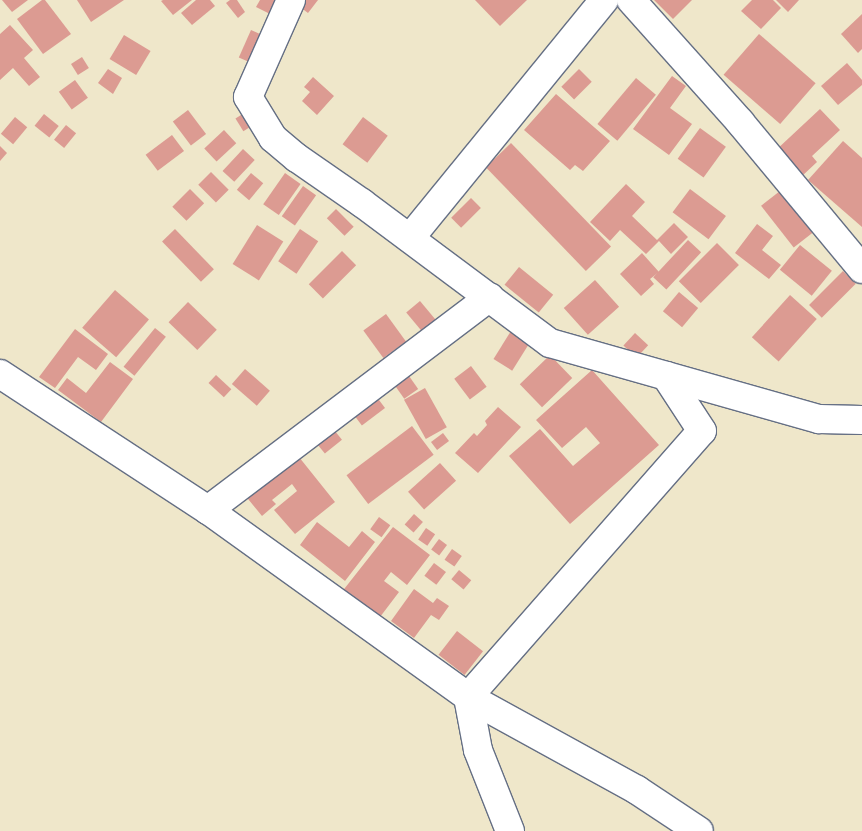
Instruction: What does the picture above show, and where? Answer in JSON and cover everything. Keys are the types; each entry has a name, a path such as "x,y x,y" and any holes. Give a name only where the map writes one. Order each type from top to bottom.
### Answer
{"street":[{"path":"291,0 248,97 273,138 297,158 410,238 550,343 819,419 862,420"},
{"path":"410,238 604,0"},
{"path":"630,0 740,122 862,269"},
{"path":"208,510 490,297"},
{"path":"0,374 208,510 468,697 637,790 699,831"},
{"path":"468,697 702,431 666,376"},
{"path":"468,697 478,750 510,831"}],"building":[{"path":"2,0 28,0 12,12"},
{"path":"42,0 45,0 71,34 43,54 17,19"},
{"path":"77,0 124,0 91,22"},
{"path":"192,0 173,15 161,1"},
{"path":"196,0 210,0 215,6 192,25 181,13"},
{"path":"230,0 237,0 245,12 238,18 226,3"},
{"path":"260,0 279,0 272,15 256,7"},
{"path":"299,0 318,0 308,13 296,4"},
{"path":"475,0 527,0 500,26"},
{"path":"654,0 692,0 673,19"},
{"path":"752,0 773,0 781,8 761,29 741,11"},
{"path":"776,0 799,0 788,12"},
{"path":"862,14 862,49 858,53 841,34"},
{"path":"10,25 33,50 24,58 40,77 29,86 13,68 0,80 0,34"},
{"path":"251,30 262,35 250,62 239,57"},
{"path":"759,34 816,83 780,124 724,75"},
{"path":"124,35 151,51 136,75 110,59"},
{"path":"82,57 89,68 78,75 71,64"},
{"path":"847,63 862,80 862,85 838,105 821,86"},
{"path":"108,69 122,78 113,94 98,83"},
{"path":"579,69 592,82 574,99 561,87"},
{"path":"672,76 686,86 670,108 692,124 669,155 633,129"},
{"path":"313,77 334,96 317,115 302,101 310,92 304,87"},
{"path":"636,78 656,95 617,141 597,124"},
{"path":"75,80 88,98 72,110 59,92"},
{"path":"556,94 610,141 583,171 575,165 570,170 524,130"},
{"path":"820,109 840,130 812,156 817,162 801,177 775,151"},
{"path":"188,110 206,134 191,145 173,121"},
{"path":"249,110 257,123 243,131 235,118"},
{"path":"44,114 59,126 49,138 35,126"},
{"path":"15,117 27,127 13,144 1,134"},
{"path":"363,117 388,136 367,163 343,144"},
{"path":"66,125 76,133 64,148 54,140"},
{"path":"700,128 726,147 704,178 678,159"},
{"path":"224,130 236,143 217,162 204,148"},
{"path":"172,135 184,151 158,171 146,155"},
{"path":"843,141 862,158 862,227 808,180"},
{"path":"511,143 611,247 586,271 486,167"},
{"path":"0,146 7,153 0,161"},
{"path":"243,149 255,160 234,182 223,171"},
{"path":"211,172 229,190 216,202 198,185"},
{"path":"251,173 263,183 249,200 237,190"},
{"path":"285,173 301,184 279,215 263,204"},
{"path":"626,184 645,202 632,216 657,240 674,223 688,237 671,254 659,241 646,254 620,230 610,241 590,222"},
{"path":"303,186 316,195 295,225 282,216"},
{"path":"190,189 204,203 186,221 172,207"},
{"path":"690,189 726,216 708,239 673,212"},
{"path":"780,191 813,233 794,248 761,206"},
{"path":"471,198 481,208 461,228 451,218"},
{"path":"336,209 354,227 344,236 327,218"},
{"path":"757,224 773,236 762,250 781,265 769,279 735,253"},
{"path":"257,225 283,241 259,280 233,264"},
{"path":"175,229 214,269 201,282 162,242"},
{"path":"300,229 318,241 296,274 278,261"},
{"path":"688,240 701,252 666,290 653,277"},
{"path":"717,243 739,265 701,303 679,281"},
{"path":"800,245 832,271 812,296 780,270"},
{"path":"342,251 356,265 323,298 309,284"},
{"path":"642,253 659,272 650,279 654,284 641,296 620,274"},
{"path":"519,267 553,295 539,313 505,285"},
{"path":"843,271 856,284 822,318 809,305"},
{"path":"595,280 619,307 588,335 564,308"},
{"path":"115,290 149,320 116,357 82,328"},
{"path":"679,292 698,308 682,327 663,311"},
{"path":"790,295 817,319 779,361 752,337"},
{"path":"420,301 436,320 422,332 406,313"},
{"path":"188,302 217,330 197,350 169,322"},
{"path":"386,314 406,342 383,358 363,330"},
{"path":"155,328 166,337 134,376 124,367"},
{"path":"75,329 108,354 96,370 78,357 55,388 39,377"},
{"path":"511,331 530,343 512,371 494,359"},
{"path":"635,333 648,345 637,358 623,345"},
{"path":"550,355 572,378 542,407 520,384"},
{"path":"110,362 133,379 101,422 58,390 67,378 86,393"},
{"path":"471,366 487,387 470,399 454,379"},
{"path":"245,369 270,391 257,406 232,384"},
{"path":"592,370 659,445 570,524 509,456 540,429 573,466 600,443 586,427 562,448 536,420"},
{"path":"216,375 231,389 224,397 208,383"},
{"path":"409,376 418,389 404,399 395,386"},
{"path":"425,388 447,427 426,439 404,400"},
{"path":"373,392 385,408 362,425 350,409"},
{"path":"498,407 521,427 478,473 455,453 474,433 477,436 487,425 485,421"},
{"path":"330,425 342,440 325,454 313,439"},
{"path":"412,426 434,455 368,504 347,475"},
{"path":"443,433 449,441 437,450 431,442"},
{"path":"295,452 335,502 295,534 274,510 297,491 292,484 272,500 276,504 262,516 244,494"},
{"path":"440,463 456,481 424,510 408,492"},
{"path":"414,514 423,522 414,532 405,524"},
{"path":"379,517 390,525 382,537 370,529"},
{"path":"317,522 349,547 362,531 375,542 345,581 300,545"},
{"path":"393,527 430,555 407,585 391,572 384,581 399,592 377,621 341,593"},
{"path":"426,528 435,534 427,546 418,540"},
{"path":"439,539 447,545 439,555 431,549"},
{"path":"452,549 462,556 454,567 445,560"},
{"path":"434,563 446,572 436,585 424,576"},
{"path":"459,570 471,580 464,589 451,579"},
{"path":"414,589 433,603 437,598 449,606 439,620 431,615 414,638 391,621"},
{"path":"457,631 483,651 465,675 439,655"}]}
